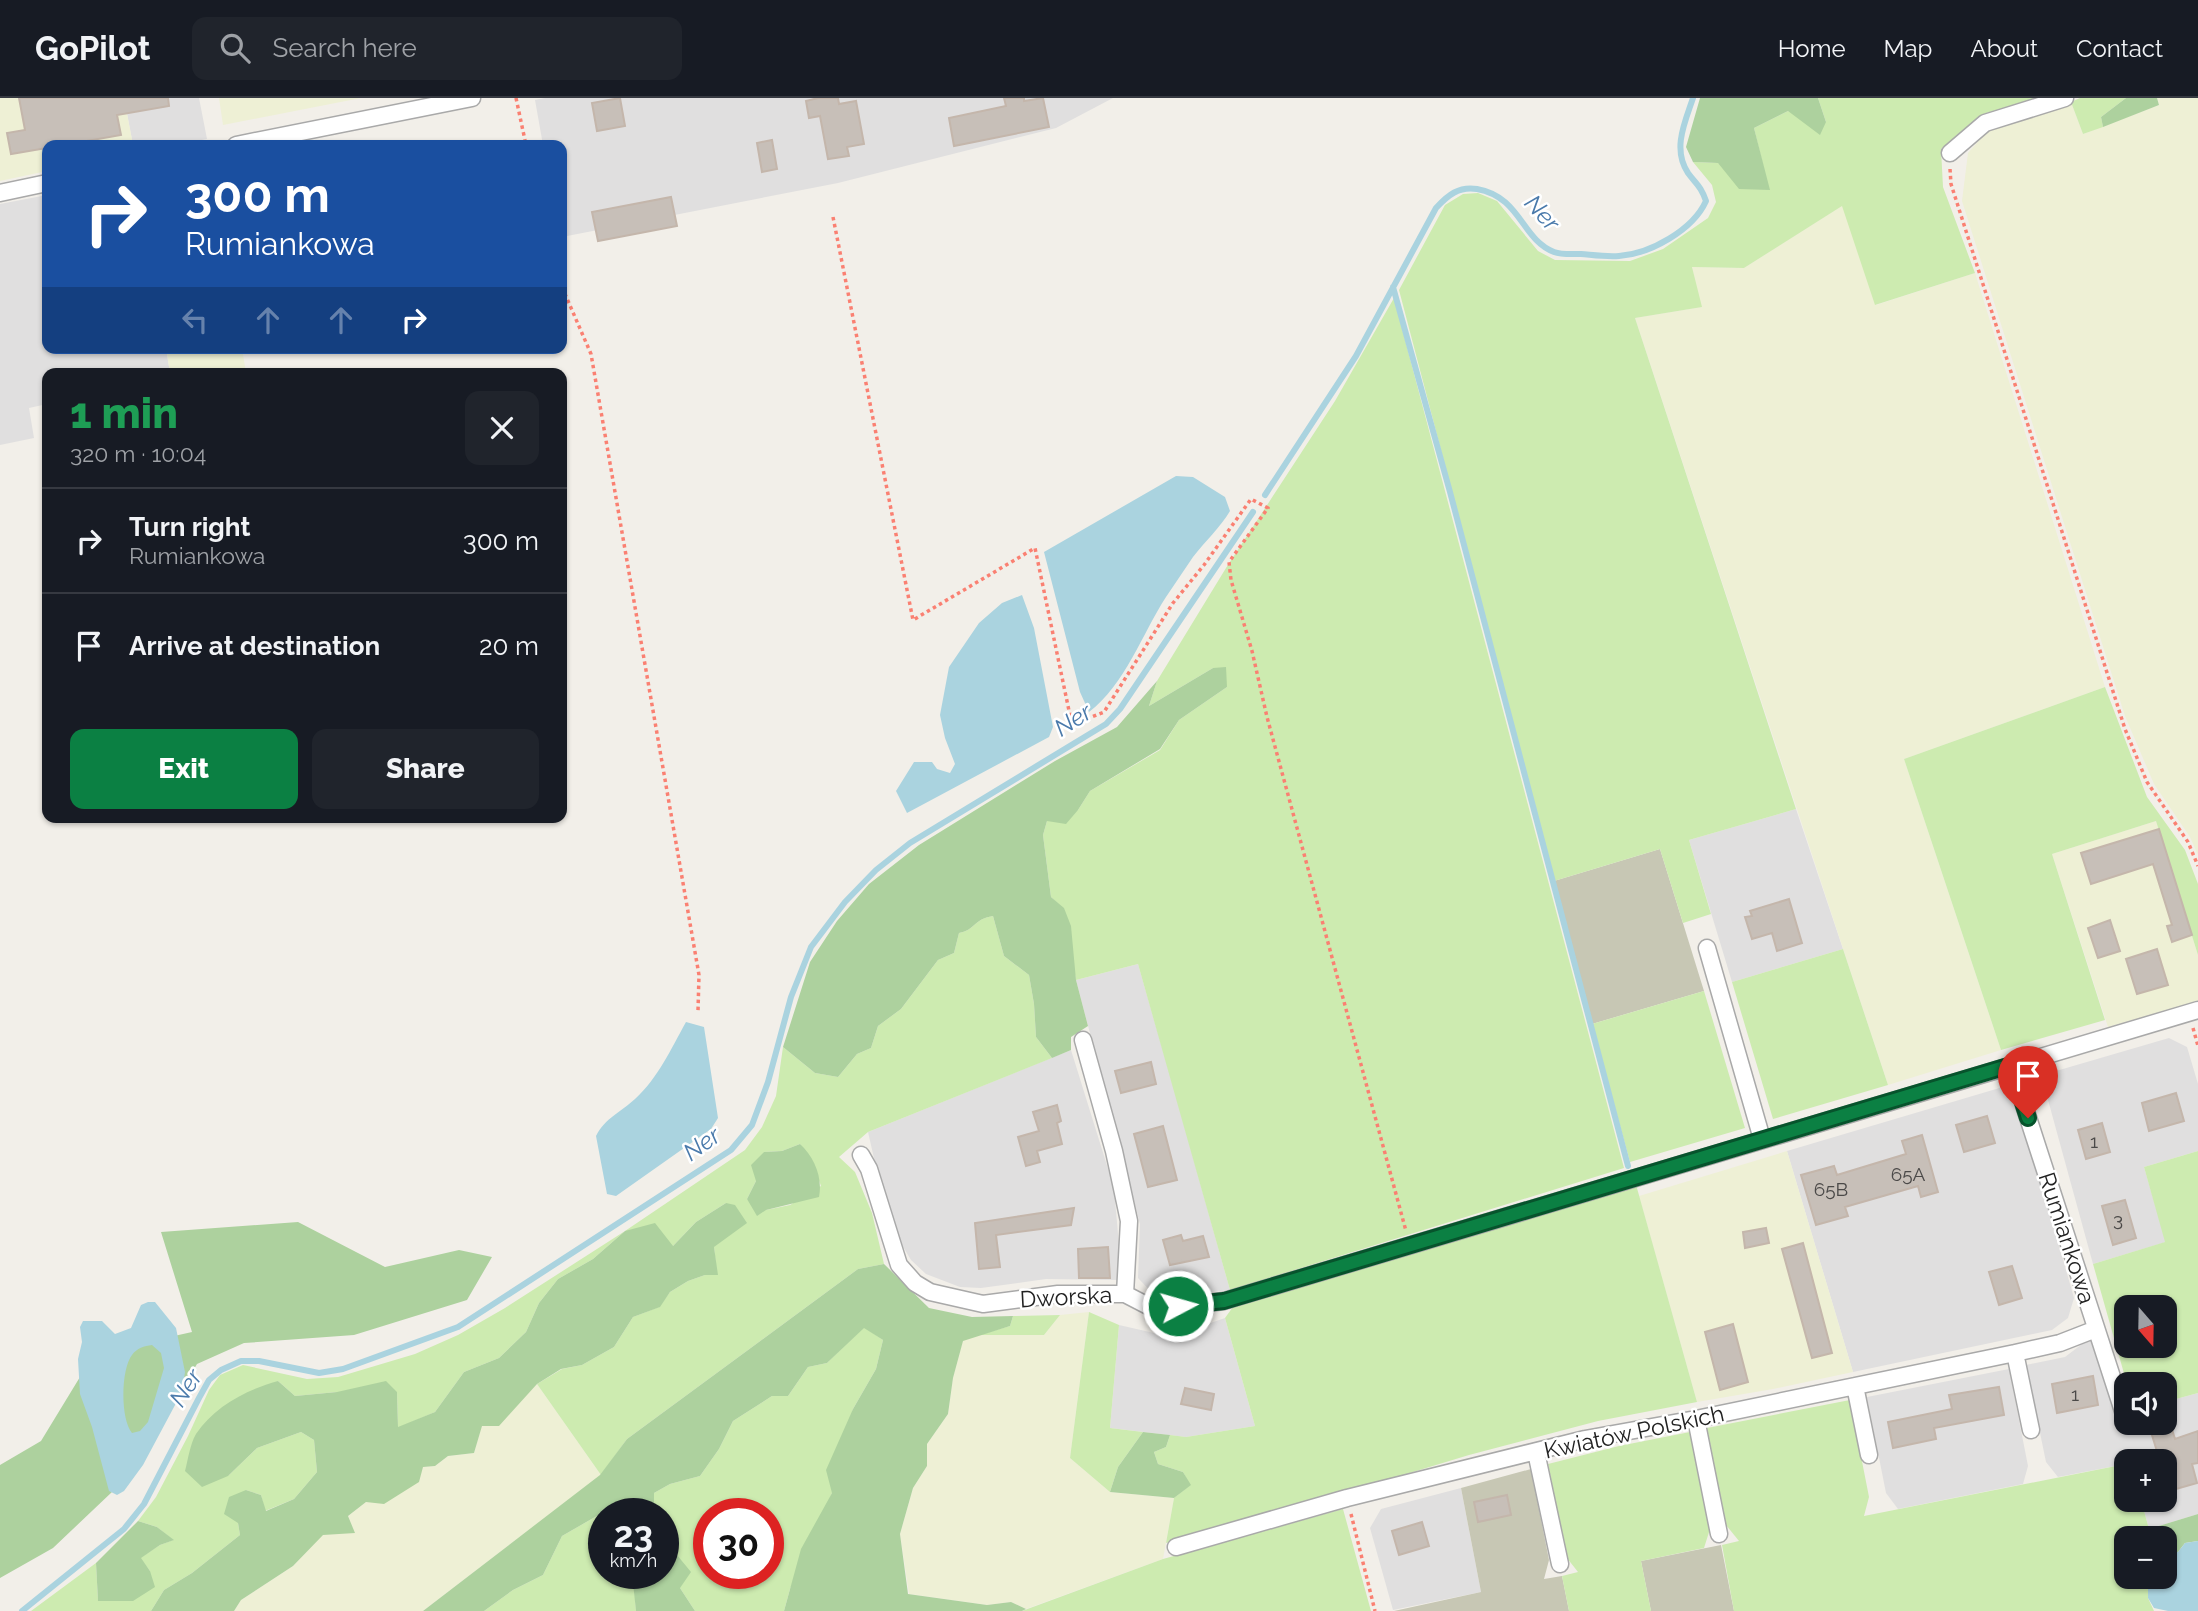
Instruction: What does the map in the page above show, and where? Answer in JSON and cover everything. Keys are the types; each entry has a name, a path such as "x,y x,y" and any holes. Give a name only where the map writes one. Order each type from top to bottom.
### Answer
{"street":[{"path":"261,140 472,98"},
{"path":"1950,153 1985,123 2066,98"},
{"path":"0,193 42,184"},
{"path":"1707,948 1762,1139"},
{"name":"Dworska","path":"861,1155 869,1169 899,1265 915,1283 930,1292 983,1304 1058,1294 1125,1294 1154,1309 1224,1301 2198,1010"},
{"path":"1083,1040 1114,1151 1129,1220 1125,1294"},
{"name":"Rumiankowa","path":"2011,1065 2114,1384"},
{"name":"Kwiatów Polskich","path":"1176,1547 1347,1498 1585,1439 1696,1419 2015,1353 2060,1343 2096,1329"},
{"path":"2015,1353 2031,1430"},
{"path":"1855,1386 1869,1455"},
{"path":"1696,1419 1719,1534"},
{"path":"1535,1452 1560,1564"}],"path":[{"path":"516,98 525,140"},
{"path":"1950,153 1951,184 2125,729 2147,782 2188,842 2198,866"},
{"path":"833,216 913,620 1035,548 1072,725 1104,712 1173,603 1251,499 1268,509 1229,562 1231,580 1410,1244"},
{"path":"567,299 591,354 699,975 698,1011"},
{"path":"1347,1498 1375,1611"}],"shaded area":[{"path":"0,98 124,98 132,140 42,140 42,172 0,181"},
{"path":"124,98 199,98 207,139 132,140"},
{"path":"219,98 361,98 223,125"},
{"path":"1113,98 1056,128 838,183 567,236 567,140 542,140 535,100"},
{"path":"2157,98 2198,98 2198,855 2190,837 2154,784 2125,716 1962,201 1968,153 1990,128 2071,102 2083,134 2159,105"},
{"path":"42,196 42,354 167,354 169,368 42,368 42,405 29,408 34,438 0,445 0,204"},
{"path":"1843,205 1876,305 1975,273 2105,687 1904,759 2001,1050 1888,1085 1635,318 1701,307 1692,267 1744,268"},
{"path":"167,354 243,354 245,368 169,368"},
{"path":"1796,809 1843,949 1732,982 1689,840"},
{"path":"2156,821 2198,955 2198,1001 2108,1027 2052,854"},
{"path":"1660,849 1704,991 1592,1024 1554,881"},
{"path":"1138,964 1230,1290 1157,1298 1138,1278 1140,1224 1076,980"},
{"path":"2169,1038 2187,1047 2198,1084 2198,1151 2144,1167 2166,1242 2093,1264 2045,1089 2056,1071"},
{"path":"1071,1050 1114,1188 1122,1280 1046,1279 981,1288 960,1287 926,1274 911,1260 902,1245 876,1167 868,1132"},
{"path":"2013,1084 2074,1298 2068,1318 2052,1330 1853,1372 1787,1151"},
{"path":"1787,1151 1853,1372 1697,1402 1639,1196"},
{"path":"1089,1312 1070,1458 1110,1492 1174,1498 1163,1559 1026,1609 1011,1602 987,1605 909,1594 900,1534 913,1488 927,1466 927,1444 948,1414 953,1378 963,1340 979,1335 1044,1335 1060,1315"},
{"path":"1225,1318 1255,1426 1186,1437 1110,1428 1119,1325 1154,1333 1199,1327"},
{"path":"2094,1335 2114,1384 2114,1435 2177,1435 2177,1399 2198,1393 2198,1514 2159,1526 2148,1526 2144,1512 2177,1512 2177,1449 2114,1449 2114,1466 2058,1477 2046,1462 2026,1365 2065,1357"},
{"path":"2009,1369 2028,1466 2023,1484 1898,1509 1886,1493 1867,1397"},
{"path":"537,1384 601,1475 423,1611 234,1611 241,1600 293,1566 323,1534 354,1532 348,1516 366,1502 422,1467 435,1466 448,1456 474,1453 482,1425"},
{"path":"1531,1469 1549,1560 1544,1579 1562,1576 1569,1611 1394,1611 1481,1592 1461,1488"},
{"path":"1461,1488 1481,1592 1393,1610 1370,1528 1381,1509"},
{"path":"1721,1545 1734,1611 1651,1611 1641,1561"}],"green space":[{"path":"1700,98 1818,98 1826,122 1820,135 1788,111 1754,128 1770,190 1739,189 1718,163 1693,162 1686,147"},
{"path":"1818,98 2040,98 1986,113 1941,149 1943,187 1975,273 1875,305 1842,206 1744,268 1692,267 1702,307 1635,318 1796,809 1689,840 1711,914 1683,923 1660,849 1554,881 1399,290 1445,205 1463,194 1478,193 1497,201 1538,251 1555,260 1630,261 1663,249 1708,218 1716,202 1712,185 1693,162 1718,163 1769,190 1754,128 1788,111 1826,122"},
{"path":"2080,98 2126,98 2101,117 2103,127 2083,134 2071,102"},
{"path":"2126,98 2157,98 2159,105 2103,127 2101,117"},
{"path":"1394,298 1624,1168 1230,1290 1138,964 1076,980 1064,909 1051,897 1043,835 1047,821 1078,810 1090,791 1160,750 1179,720 1227,687 1213,668 1149,706 1157,681 1226,568 1335,401"},
{"path":"1226,667 1227,687 1179,720 1160,749 1090,791 1066,824 1047,821 1043,835 1051,897 1064,908 1071,926 1076,980 1088,1026 1071,1037 1071,1050 1052,1058 1036,1037 1029,975 1004,956 993,916 959,933 954,953 938,960 901,1009 878,1026 871,1048 857,1054 838,1077 815,1073 783,1047 810,962 837,921 869,884 919,845 1055,761 1117,727 1157,681 1149,706 1213,668"},
{"path":"2105,687 2147,797 2185,850 2198,884 2198,955 2156,821 2052,854 2105,1020 2001,1050 1904,759"},
{"path":"993,916 1004,956 1029,975 1036,1037 1052,1058 868,1132 839,1157 855,1172 872,1213 884,1264 858,1269 627,1439 601,1475 537,1384 562,1369 582,1365 614,1347 633,1317 659,1307 670,1292 688,1281 705,1275 717,1275 714,1247 726,1203 696,1222 672,1247 625,1231 745,1150 762,1127 776,1096 783,1047 815,1073 838,1077 857,1054 871,1048 878,1026 901,1009 938,960 954,953 959,933","holes":["800,1144 821,1186 790,1205 766,1210 747,1199 756,1181 764,1152 782,1151"]},
{"path":"1843,949 1888,1085 1773,1119 1732,982"},
{"path":"1704,991 1745,1128 1630,1162 1592,1024"},
{"path":"800,1144 816,1168 820,1182 819,1197 766,1210 757,1216 747,1199 756,1181 751,1165 764,1152 782,1151"},
{"path":"2198,1151 2198,1393 2177,1399 2177,1372 2124,1372 2120,1358 2177,1358 2177,1295 2114,1295 2114,1338 2093,1264 2165,1242 2144,1167"},
{"path":"1635,1181 1697,1402 1598,1421 1469,1455 1291,1509 1279,1508 1166,1543 1174,1498 1190,1485 1183,1472 1158,1464 1154,1452 1166,1447 1170,1435 1186,1437 1255,1426 1225,1318 1235,1304"},
{"path":"726,1203 735,1205 747,1223 714,1247 718,1275 705,1275 688,1281 670,1292 660,1307 633,1317 614,1347 582,1365 561,1369 537,1384 499,1426 482,1426 474,1453 448,1456 435,1466 423,1467 419,1482 384,1504 366,1502 348,1516 355,1533 323,1535 293,1566 241,1600 234,1611 151,1611 164,1590 192,1573 240,1535 238,1523 224,1514 229,1497 246,1490 261,1495 266,1511 294,1499 317,1472 314,1440 301,1432 257,1448 228,1476 202,1487 185,1471 189,1452 196,1434 222,1407 243,1394 278,1381 295,1396 337,1392 386,1381 397,1392 398,1427 435,1412 464,1372 499,1358 526,1332 539,1303 558,1279 593,1259 625,1231 655,1223 673,1246 696,1222"},
{"path":"298,1222 385,1267 459,1250 492,1257 467,1300 354,1335 244,1343 197,1364 132,1473 53,1548 0,1578 0,1465 41,1441 94,1354 192,1332 161,1232"},
{"path":"625,1231 593,1259 558,1279 539,1303 526,1332 499,1358 464,1372 435,1412 398,1428 397,1392 337,1392 295,1396 278,1381 228,1476 257,1448 301,1432 314,1440 317,1472 294,1499 265,1511 261,1495 246,1490 238,1523 240,1535 192,1573 164,1590 151,1611 31,1611 96,1563 98,1601 150,1571 140,1558 173,1540 157,1527 138,1521 156,1497 209,1390 220,1375 243,1365 307,1379 338,1377 415,1354 458,1335"},
{"path":"884,1264 929,1308 972,1317 1013,1316 1010,1326 963,1341 953,1378 948,1414 927,1444 927,1466 913,1488 900,1534 908,1594 987,1605 1011,1602 1026,1609 784,1611 801,1549 832,1493 826,1470 853,1409 876,1369 883,1340 864,1328 827,1363 808,1367 788,1396 772,1396 733,1421 719,1449 700,1476 670,1484 654,1493 654,1498 588,1498 588,1521 562,1536 543,1575 513,1590 484,1611 423,1611 600,1475 627,1439 858,1269"},
{"path":"1089,1312 1119,1325 1110,1428 1143,1432 1118,1467 1110,1492 1070,1458"},
{"path":"1060,1315 1044,1335 979,1335 1010,1326 1013,1316"},
{"path":"864,1327 883,1340 876,1369 853,1409 832,1493 790,1589 784,1611 695,1611 679,1584 679,1498 654,1498 654,1493 670,1484 700,1476 719,1449 733,1421 772,1396 788,1396 808,1367 827,1363"},
{"path":"1850,1400 1869,1497 1864,1516 2114,1466 2114,1512 2144,1512 2148,1526 2114,1526 2114,1589 2148,1589 2148,1598 2154,1611 1734,1611 1722,1545 1739,1541 1726,1525 1707,1428"},
{"path":"1143,1432 1170,1435 1166,1447 1154,1452 1158,1464 1183,1472 1191,1485 1174,1498 1110,1492 1118,1467"},
{"path":"1690,1432 1710,1529 1704,1548 1641,1561 1651,1611 1569,1611 1562,1576 1578,1572 1567,1558 1548,1464"},
{"path":"1343,1509 1371,1611 1022,1611 1163,1559"},
{"path":"2198,1514 2198,1541 2185,1543 2177,1552 2177,1526 2159,1526"},
{"path":"138,1521 157,1527 174,1540 160,1545 141,1558 150,1571 155,1587 133,1601 98,1601 96,1563"},
{"path":"588,1521 588,1589 634,1589 636,1611 484,1611 513,1590 543,1575 562,1536"},
{"path":"679,1557 691,1572 680,1588 695,1611 636,1611 634,1589 679,1589"}],"water":[{"path":"1176,476 1193,477 1225,497 1230,511 1193,557 1166,597 1123,674 1102,701 1089,712 1080,692 1044,552"},
{"path":"1022,595 1034,628 1053,727 1049,737 907,813 896,791 914,762 932,762 937,769 950,773 955,764 940,715 949,667 979,623 1002,603"},
{"path":"686,1022 704,1027 718,1118 711,1129 616,1196 607,1194 596,1136 609,1120 651,1082"},
{"path":"155,1302 176,1328 185,1372 182,1392 143,1465 124,1491 117,1495 109,1491 80,1394 80,1327 83,1321 102,1321 115,1334 131,1328 141,1305","holes":["152,1345 161,1353 164,1368 148,1422 140,1431 132,1433 125,1417 123,1394 128,1362 136,1351 146,1346"]},
{"path":"2198,1541 2198,1611 2154,1608 2148,1598 2148,1589 2177,1589 2177,1552 2185,1543"}],"building":[{"path":"19,98 168,98 169,106 117,115 121,135 92,140 42,140 42,149 11,154 7,133 25,130"},
{"path":"620,98 625,126 597,131 592,103"},
{"path":"838,98 839,104 856,101 864,144 847,147 849,156 828,159 820,116 809,118 806,101"},
{"path":"1004,98 1024,98 1024,101 1043,98 1049,127 954,146 949,118 1006,106"},
{"path":"772,140 777,169 762,172 757,143"},
{"path":"671,197 677,226 598,241 592,212"},
{"path":"2159,829 2192,935 2172,942 2167,926 2172,925 2153,864 2091,884 2081,853"},
{"path":"1789,899 1802,943 1777,951 1772,933 1752,939 1745,917 1752,916 1750,911"},
{"path":"2110,920 2120,951 2098,958 2088,928"},
{"path":"2157,949 2168,985 2137,994 2126,959"},
{"path":"1151,1062 1156,1084 1121,1093 1115,1071"},
{"path":"2176,1093 2184,1121 2149,1131 2142,1103"},
{"path":"1057,1105 1061,1121 1057,1123 1062,1144 1037,1151 1040,1162 1026,1166 1018,1137 1039,1131 1033,1112"},
{"path":"1987,1116 1995,1143 1964,1152 1956,1125"},
{"path":"2102,1123 2110,1152 2086,1159 2078,1130"},
{"path":"1163,1126 1177,1180 1148,1187 1134,1134"},
{"path":"1922,1135 1938,1192 1921,1197 1918,1186 1845,1207 1848,1216 1816,1225 1801,1175 1834,1166 1837,1175 1906,1154 1902,1141"},
{"path":"2125,1200 2136,1238 2113,1245 2102,1206"},
{"path":"1074,1208 1071,1225 996,1235 1000,1267 979,1269 975,1223"},
{"path":"1766,1228 1769,1243 1745,1248 1743,1232"},
{"path":"1181,1235 1183,1241 1203,1236 1209,1257 1170,1265 1163,1240"},
{"path":"1803,1243 1832,1353 1812,1358 1782,1249"},
{"path":"1108,1247 1110,1278 1079,1278 1078,1249"},
{"path":"2012,1266 2022,1298 1999,1305 1989,1272"},
{"path":"1733,1324 1748,1382 1720,1390 1705,1332"},
{"path":"2093,1376 2098,1405 2057,1413 2052,1384"},
{"path":"1999,1387 2004,1415 1934,1428 1936,1439 1893,1448 1888,1422 1952,1409 1949,1395"},
{"path":"1185,1388 1214,1394 1211,1410 1181,1404"},
{"path":"2198,1431 2198,1463 2192,1464 2197,1483 2177,1489 2177,1449 2156,1449 2152,1435 2174,1435 2175,1439"},
{"path":"1507,1495 1511,1515 1478,1522 1474,1502"},
{"path":"1422,1522 1429,1546 1399,1555 1392,1531"}],"waterway":[{"name":"Ner","path":"1265,495 1356,356 1436,208 1445,199 1454,192 1465,189 1492,193 1512,209 1534,238 1557,253 1614,256 1644,251 1681,231 1700,212 1706,201 1683,164 1681,155 1681,136 1693,98"},
{"path":"1393,287 1450,492 1628,1166"},
{"name":"Ner","path":"22,1611 124,1529 144,1504 209,1380 221,1370 241,1361 259,1361 319,1373 343,1369 458,1327 731,1150 752,1125 768,1082 791,997 811,947 845,902 876,870 910,843 1106,724 1120,709 1253,512"}],"route":[{"path":"1178,1306 1224,1301 2011,1065 2028,1118"}]}
